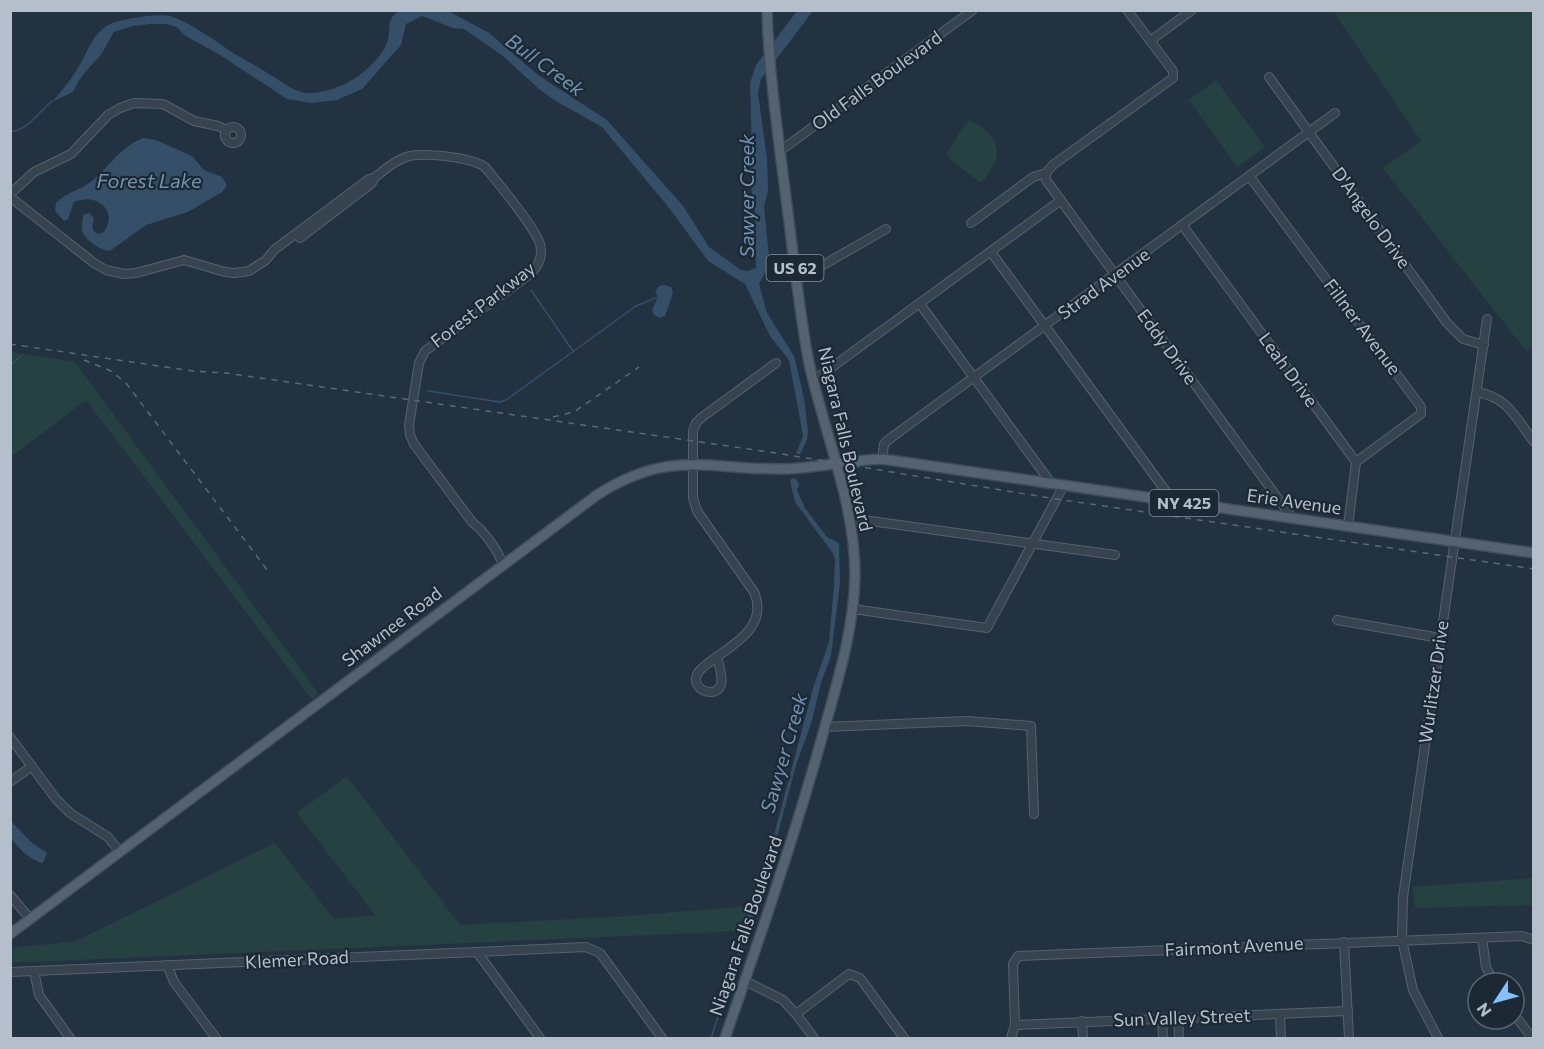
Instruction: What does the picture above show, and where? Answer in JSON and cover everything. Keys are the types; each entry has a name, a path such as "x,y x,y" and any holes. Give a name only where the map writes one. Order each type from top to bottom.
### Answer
{"main road":[{"name":"Niagara Falls Boulevard","path":"725,1038 792,843 846,648 853,609 854,557 849,518 805,342 780,151 767,10"},
{"name":"Erie Avenue","path":"835,463 882,459 1533,553"},
{"name":"Shawnee Road","path":"10,934 597,495 624,479 648,470 692,464 782,469 835,463"}],"street":[{"name":"Old Falls Boulevard","path":"780,151 973,10"},
{"path":"971,224 1033,177 1046,173 1053,165 1173,78 1173,71 1127,10"},
{"path":"1150,41 1192,10"},
{"name":"D'Angelo Drive","path":"1269,77 1447,324 1463,339 1484,345"},
{"path":"10,196 34,171 71,154 108,116 134,103 163,104 194,121 226,130"},
{"name":"Strad Avenue","path":"882,459 884,444 1335,113"},
{"name":"Forest Parkway","path":"10,196 106,270 117,273 136,273 184,260 225,272 242,273 266,260 274,250 369,178 374,178 396,161 409,156 464,158 485,167 535,233 539,242 540,257 536,268 428,347 419,363 409,425 414,444 472,522 474,529 496,560 503,565"},
{"name":"Eddy Drive","path":"1046,173 1046,180 1293,519"},
{"name":"Fillner Avenue","path":"1250,177 1420,407 1421,414 1356,462"},
{"path":"813,381 1061,200"},
{"name":"Leah Drive","path":"1183,226 1356,462"},
{"path":"797,280 886,229"},
{"path":"991,252 1173,501"},
{"path":"920,304 1052,483"},
{"name":"Wurlitzer Drive","path":"1438,1038 1413,990 1402,940 1403,897 1487,319"},
{"path":"717,656 722,684 712,692 705,691 699,688 696,680 698,671 753,627 758,615 758,603 754,592 697,511 693,498 693,431 696,423 776,363"},
{"path":"1477,392 1496,397 1506,404 1533,442"},
{"path":"1348,526 1356,462"},
{"path":"853,609 987,628 1064,485"},
{"path":"849,518 1115,555"},
{"path":"1337,620 1440,638"},
{"path":"825,727 967,721 1030,726 1034,814"},
{"path":"10,737 56,799 70,813 102,832 119,851"},
{"path":"10,782 32,766"},
{"path":"10,896 30,919"},
{"name":"Fairmont Avenue","path":"1011,1038 1015,1025 1013,964 1018,957 1522,936 1533,940"},
{"path":"1482,938 1488,971"},
{"path":"1344,942 1350,1038"},
{"name":"Klemer Road","path":"10,972 586,947 600,953 662,1038"},
{"path":"477,952 540,1038"},
{"path":"167,965 174,982 216,1038"},
{"path":"34,971 39,995 70,1038"},
{"path":"796,1014 849,974 860,978 904,1038"},
{"path":"745,981 783,1000 814,1038"},
{"name":"Sun Valley Street","path":"1015,1025 1348,1011"},
{"path":"1280,1014 1281,1038"},
{"path":"1178,1017 1179,1038"},
{"path":"1162,1018 1163,1038"},
{"path":"1082,1022 1083,1038"}],"green space":[{"path":"1333,11 1533,11 1534,346 1526,351 1383,168 1421,141"},
{"path":"1216,80 1265,147 1237,167 1189,100"},
{"path":"968,120 988,132 997,148 995,162 981,183 948,158 947,152"},
{"path":"11,352 75,362 318,693 313,701 86,400 11,457"},
{"path":"347,776 460,925 752,906 742,931 11,963 10,948 76,941 275,843 334,919 375,915 297,813"},
{"path":"1533,878 1533,905 1415,908 1412,887"}],"water":[{"path":"443,10 489,33 538,75 607,120 683,206 709,247 741,270 748,271 756,268 755,212 749,174 752,153 750,83 756,65 797,11 813,11 761,79 758,93 767,159 768,191 764,206 769,258 766,271 759,284 767,313 794,356 804,398 808,432 800,454 796,454 803,436 789,360 770,336 745,284 708,261 670,209 602,127 554,100 503,56 464,29 453,28 422,16 406,24 401,45 362,89 337,100 311,103 287,99 220,55 184,35 177,27 166,24 133,26 114,32 101,54 81,77 73,92 52,102 74,75 96,35 108,25 120,21 165,15 179,19 291,88 310,93 326,91 345,84 371,65 386,46 391,20 399,11"},
{"name":"Forest Lake","path":"143,138 156,140 192,156 204,170 222,177 227,185 222,192 188,212 146,225 110,251 102,249 86,238 82,227 83,215 89,213 94,218 94,231 98,234 104,232 109,217 103,205 90,199 74,202 68,219 64,221 55,211 56,203 92,181 121,152"},
{"path":"659,286 671,287 673,293 665,316 660,318 654,315 652,310 658,297 655,291"},
{"path":"792,478 796,479 799,484 797,490 805,508 827,537 839,543 840,583 831,656 796,765 766,879 740,953 735,952 770,850 814,685 829,642 835,559 795,502 790,481"},
{"path":"10,820 31,842 47,853 43,863 29,857 14,842 11,838"}],"waterway":[{"name":"Bull Creek","path":"10,132 23,128 52,101"},
{"path":"531,290 573,351"},
{"path":"428,391 500,402 506,400 636,306 658,297"},
{"path":"10,365 22,356"},
{"name":"Sawyer Creek","path":"711,1038 740,951"}],"railway":[{"path":"10,344 776,453 1056,499 1534,569"},
{"path":"84,360 111,371 126,383 268,571"},
{"path":"553,417 574,412 639,367"}]}
